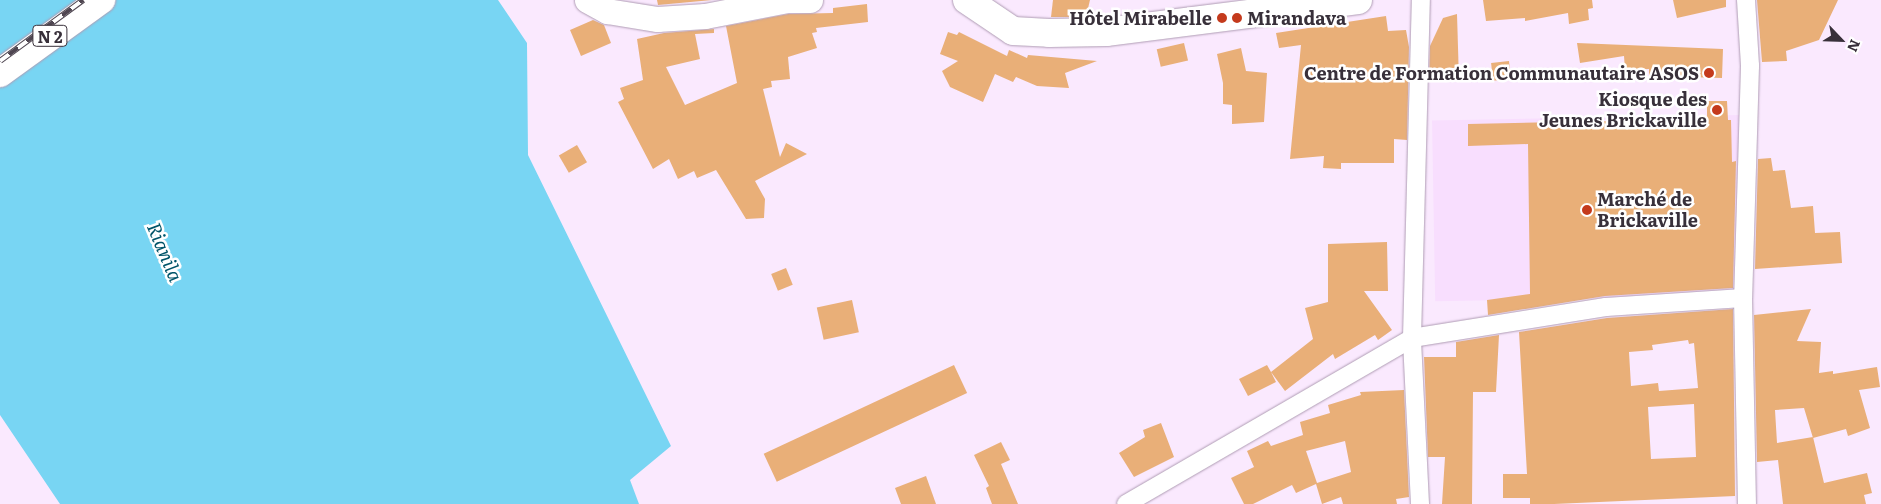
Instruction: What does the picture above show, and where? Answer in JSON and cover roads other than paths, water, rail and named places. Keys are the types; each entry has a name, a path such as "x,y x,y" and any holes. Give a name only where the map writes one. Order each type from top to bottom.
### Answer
{"main road":[{"name":"N 2","path":"0,73 101,0"},
{"path":"964,1 1013,31 1049,33 1106,32 1358,0"}],"street":[{"path":"587,0 607,11 657,19 705,16 787,0 810,0"},
{"path":"1420,504 1412,338 1421,0"},
{"path":"1746,0 1750,66 1743,298 1747,504"},
{"path":"1126,504 1412,338 1606,307 1743,298"}],"water":[{"name":"Rianila","path":"0,0 498,0 527,43 528,155 671,446 630,480 639,504 60,504 0,415"}],"railway":[{"path":"0,61 83,0"}],"place":[{"name":"Hôtel Mirabelle","path":"1222,18"},
{"name":"Mirandava","path":"1237,18"},
{"name":"Centre de Formation Communautaire ASOS","path":"1709,73"},
{"name":"Kiosque des Jeunes Brickaville","path":"1717,110"},
{"name":"Marché de Brickaville","path":"1587,210"}]}
